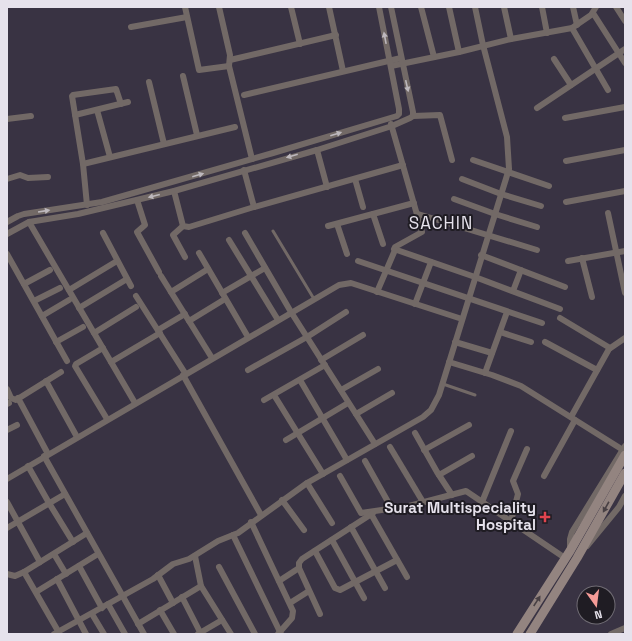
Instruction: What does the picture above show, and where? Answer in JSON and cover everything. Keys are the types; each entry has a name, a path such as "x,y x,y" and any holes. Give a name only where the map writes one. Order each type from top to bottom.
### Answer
{"main road":[{"path":"530,634 576,560 623,453"},
{"path":"517,634 567,555 625,473"},
{"path":"567,555 576,560"}],"street":[{"path":"185,7 199,70 336,35"},
{"path":"219,7 230,55 229,63 252,159"},
{"path":"291,7 300,44"},
{"path":"329,7 343,71"},
{"path":"7,222 18,216 102,202 397,116 399,114 399,109 379,7"},
{"path":"391,7 413,116"},
{"path":"422,7 434,57"},
{"path":"449,7 459,52"},
{"path":"24,572 36,592 56,633 92,614 158,575 172,564 189,560 218,541 238,533 251,522 307,483 423,418 431,410 439,395 508,172 507,137 483,45 475,7"},
{"path":"504,7 511,39"},
{"path":"542,7 547,33"},
{"path":"573,7 575,26 608,90"},
{"path":"616,7 625,21"},
{"path":"244,95 343,71 434,57 511,39 547,33 575,26 594,10 625,63"},
{"path":"131,27 187,17"},
{"path":"537,108 625,49"},
{"path":"554,59 571,85"},
{"path":"183,76 196,136"},
{"path":"149,82 164,144"},
{"path":"87,205 83,164 72,96 116,88 121,104"},
{"path":"75,115 128,102"},
{"path":"565,118 625,107"},
{"path":"97,110 110,158"},
{"path":"7,234 28,222 70,216 174,191 317,150 392,126 413,116 440,115 452,160"},
{"path":"7,119 31,116"},
{"path":"377,292 395,250 394,247 422,232 390,118"},
{"path":"83,164 235,127"},
{"path":"317,150 326,186"},
{"path":"566,161 625,150"},
{"path":"473,160 549,186"},
{"path":"185,257 173,235 184,226 189,227 326,186 403,165"},
{"path":"244,170 254,207"},
{"path":"7,179 20,175 28,178 48,177"},
{"path":"355,179 363,207"},
{"path":"462,179 502,194 541,206"},
{"path":"174,191 184,226"},
{"path":"566,202 625,191"},
{"path":"454,199 537,227"},
{"path":"137,200 144,225 137,234 212,358"},
{"path":"328,226 414,202"},
{"path":"68,208 70,216"},
{"path":"608,212 625,293"},
{"path":"372,214 383,244"},
{"path":"418,214 537,250"},
{"path":"28,222 135,403"},
{"path":"337,224 347,254"},
{"path":"103,233 131,286"},
{"path":"245,233 291,312 375,444"},
{"path":"229,240 278,320"},
{"path":"395,250 475,277 560,309"},
{"path":"568,261 625,250"},
{"path":"199,253 248,337"},
{"path":"7,254 67,361"},
{"path":"481,256 565,287"},
{"path":"582,258 592,297"},
{"path":"68,290 117,260"},
{"path":"358,261 542,323"},
{"path":"415,304 431,262"},
{"path":"189,321 251,276 265,268"},
{"path":"171,292 208,269"},
{"path":"24,284 50,270"},
{"path":"513,291 521,270"},
{"path":"79,308 127,279"},
{"path":"7,478 339,285 351,283 462,320"},
{"path":"34,302 60,288"},
{"path":"136,296 159,331 184,374 261,515"},
{"path":"42,316 69,300"},
{"path":"94,333 136,307"},
{"path":"248,370 307,337 346,312"},
{"path":"485,373 507,312"},
{"path":"111,362 184,314"},
{"path":"560,318 610,348"},
{"path":"56,342 83,327"},
{"path":"500,332 531,342"},
{"path":"264,400 300,380 363,335"},
{"path":"544,476 597,370 610,348 625,338"},
{"path":"455,342 492,353"},
{"path":"545,342 597,370"},
{"path":"103,348 75,366 107,419"},
{"path":"340,476 361,513 374,513 466,490 510,521 567,555 572,532 623,453 521,386 449,362"},
{"path":"341,390 378,369"},
{"path":"7,389 13,399 18,398 61,372"},
{"path":"300,380 347,460"},
{"path":"46,381 77,437"},
{"path":"356,414 392,392"},
{"path":"274,395 323,474"},
{"path":"18,398 65,494 144,634"},
{"path":"286,440 348,402"},
{"path":"7,430 17,424"},
{"path":"424,450 469,425"},
{"path":"482,502 511,431"},
{"path":"415,433 439,475 452,494"},
{"path":"390,447 422,502"},
{"path":"510,521 518,494 514,480 526,449"},
{"path":"439,475 472,456"},
{"path":"365,461 392,509"},
{"path":"28,466 73,542"},
{"path":"307,483 332,523"},
{"path":"7,528 65,494"},
{"path":"576,560 599,533 625,496"},
{"path":"282,500 304,530"},
{"path":"7,502 40,562"},
{"path":"320,614 299,568 299,563 302,559 374,513"},
{"path":"374,513 407,577"},
{"path":"233,535 280,633 294,615 290,603 251,522"},
{"path":"351,527 385,588"},
{"path":"7,574 15,576 24,572 87,533"},
{"path":"332,540 364,598"},
{"path":"315,551 335,588 340,590 397,560"},
{"path":"54,554 66,574"},
{"path":"36,592 98,554"},
{"path":"195,556 201,586 231,634"},
{"path":"78,566 102,608"},
{"path":"219,567 255,634"},
{"path":"279,580 299,568"},
{"path":"158,575 172,603"},
{"path":"57,579 86,634"},
{"path":"138,624 201,586"},
{"path":"290,603 309,591"},
{"path":"182,597 200,634 222,620"},
{"path":"108,604 125,634"},
{"path":"160,610 174,634"},
{"path":"92,614 104,634"},
{"path":"611,634 625,628"}],"lane":[{"path":"273,231 314,299"},
{"path":"442,384 476,395"}],"place":[{"name":"Surat Multispeciality Hospital","path":"545,517"}],"district":[{"name":"SACHIN","path":"441,223"}]}
